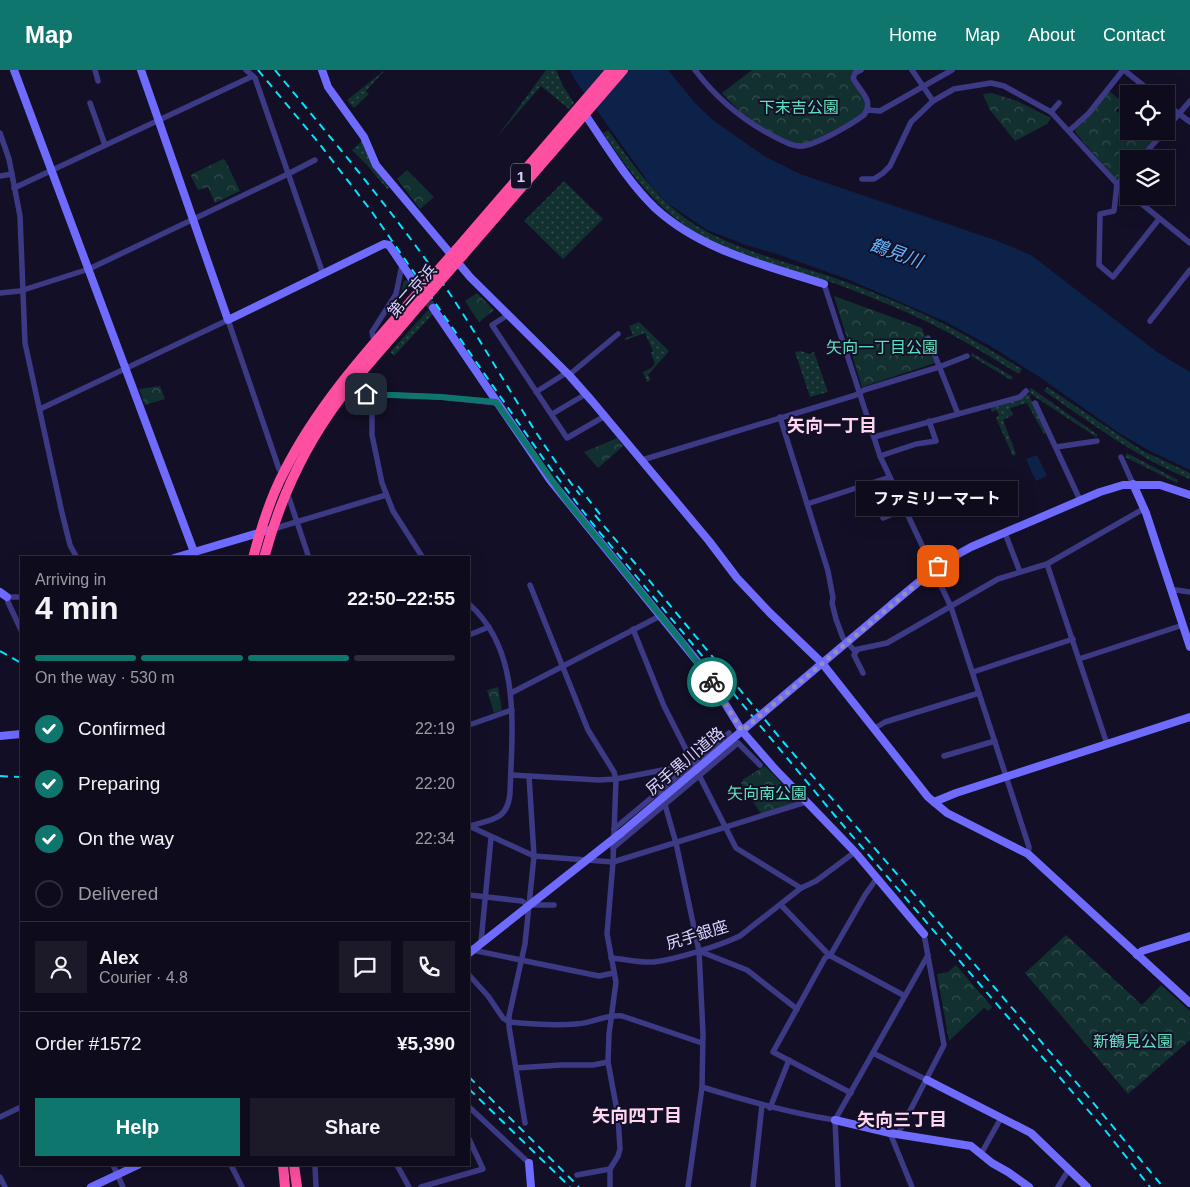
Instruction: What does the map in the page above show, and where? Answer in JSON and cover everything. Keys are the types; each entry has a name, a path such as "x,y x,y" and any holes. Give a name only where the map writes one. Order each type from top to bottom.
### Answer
{"highway":[{"name":"第二京浜","path":"585,107 611,70"},
{"name":"第二京浜","path":"265,556 272,529 285,495 303,458 338,401 413,306 585,107 623,70"},
{"name":"第二京浜","path":"253,556 259,532 283,472 326,402 376,340 413,306"},
{"path":"283,1166 285,1187"},
{"path":"294,1166 297,1187"}],"street":[{"path":"14,70 195,555 259,532 386,495"},
{"path":"95,70 98,82"},
{"path":"141,70 279,470 283,472"},
{"path":"246,70 256,78 322,274"},
{"path":"322,70 328,87 364,137 376,165 470,277 586,394 709,541 737,578 822,663 934,802 947,813 1028,854 1190,1003"},
{"path":"695,70 715,94 739,115 760,130 794,146 812,144 864,115 868,110 868,100 853,78 855,73 861,70"},
{"path":"912,70 933,101"},
{"path":"868,110 880,111 952,70"},
{"path":"1070,131 1089,113 1123,70 1142,85"},
{"path":"14,188 253,76"},
{"path":"862,179 874,179 890,166 911,122 933,101 954,89 991,83 1004,86 1051,112 1120,187"},
{"path":"1175,119 1190,101"},
{"path":"1051,112 1059,103"},
{"path":"90,104 105,145"},
{"path":"585,107 605,145 639,191 655,207 688,233 712,246 740,257 824,284 880,456 951,606 1029,847 1028,854"},
{"path":"1175,110 1190,122"},
{"path":"0,133 9,159 20,216 25,343 70,545 76,556"},
{"path":"1148,150 1156,140"},
{"path":"0,293 23,289 89,269 314,160"},
{"path":"0,176 12,174"},
{"path":"1120,181 1117,184 1114,211 1100,214 1099,265 1113,277 1160,220"},
{"path":"1142,205 1190,243"},
{"path":"40,409 384,244 389,245 414,282"},
{"path":"376,340 372,332 396,294 402,266"},
{"path":"1150,322 1190,270"},
{"path":"432,308 566,500 705,671 742,731 775,769 854,852 924,934 944,1045 927,1080 894,1134"},
{"path":"508,315 492,325 567,438 605,416"},
{"path":"536,392 567,374 618,334"},
{"path":"928,338 958,414"},
{"path":"642,460 859,393 940,367 967,356"},
{"path":"358,377 366,394 372,416 372,435 386,495 398,519 422,556"},
{"path":"874,437 1020,397 1026,390"},
{"path":"366,394 441,397 496,402"},
{"path":"552,414 586,394"},
{"path":"1036,403 1080,500"},
{"path":"780,417 828,571 836,619 843,638 854,650 887,643 998,579 1047,564 1145,508"},
{"path":"880,456 916,444 936,442 930,421"},
{"path":"1056,448 1097,441"},
{"path":"1121,457 1145,508 1190,647"},
{"path":"807,504 890,477"},
{"name":"尻手黒川道路","path":"470,952 613,839 618,831 742,731 933,570 951,557 1080,500 1123,485 1160,485 1190,495"},
{"path":"285,495 288,498 308,556"},
{"path":"883,518 905,510"},
{"path":"1004,532 1020,572"},
{"path":"1047,564 1107,744"},
{"path":"530,585 588,730 614,772 616,779 618,831"},
{"path":"1172,591 1190,592"},
{"path":"4,594 20,598"},
{"path":"4,594 20,628"},
{"path":"470,605 480,614 489,627 502,652 511,693 512,710 510,799 503,815 493,820 470,826"},
{"path":"511,693 660,616"},
{"path":"1079,659 1183,625"},
{"path":"470,635 489,627"},
{"path":"633,629 664,706 691,764 736,848 801,888"},
{"path":"973,672 1073,639"},
{"path":"857,650 854,655 863,673"},
{"path":"875,728 885,722 979,693"},
{"path":"470,725 512,710"},
{"path":"934,802 956,793 1190,716"},
{"path":"618,831 660,790 729,733"},
{"path":"0,736 20,734"},
{"path":"944,756 995,741"},
{"path":"613,848 738,743 760,765"},
{"path":"511,775 598,780 616,779 691,764"},
{"path":"525,1123 509,1022 522,961 534,856 529,776"},
{"path":"660,790 676,843 699,951 702,1087 688,1187"},
{"path":"470,827 491,838 534,856 613,862 806,802"},
{"path":"481,942 491,838"},
{"path":"610,1187 610,1169 620,1149 618,1116 608,1062 609,1034 616,982 607,934 613,839"},
{"name":"尻手銀座","path":"612,958 654,962 699,951 740,936 801,888 816,881 854,852"},
{"path":"851,1093 773,1052 825,958 831,954 877,878"},
{"path":"470,896 522,901 528,905 554,905"},
{"path":"781,905 829,955 905,996"},
{"path":"1137,955 1142,951 1190,936"},
{"path":"699,951 747,970 797,1009"},
{"path":"470,952 599,976 614,973"},
{"path":"838,1187 836,1120 928,955"},
{"path":"470,975 503,1018 509,1022 578,1024 612,1015 622,1016 702,1043"},
{"path":"873,1053 1032,1133 1087,1187"},
{"path":"770,1108 789,1060"},
{"path":"516,1068 593,1065 608,1062"},
{"path":"702,1087 798,1115 836,1120 894,1134 971,1146 992,1163 1029,1187"},
{"path":"753,1187 762,1106"},
{"path":"0,1117 20,1107"},
{"path":"470,1108 529,1163 531,1187"},
{"path":"981,1154 1000,1118"},
{"path":"894,1134 912,1187"},
{"path":"421,1187 484,1170 470,1141"},
{"path":"114,1166 123,1187"},
{"path":"91,1187 136,1166"},
{"path":"232,1166 242,1187"},
{"path":"315,1166 316,1187"},
{"path":"398,1166 409,1187"},
{"path":"577,1175 610,1169"},
{"path":"1058,1187 1069,1169"},
{"path":"0,1177 5,1187"}],"green space":[{"path":"385,70 366,91 369,94 354,108 347,100"},
{"path":"546,70 556,70 563,86 574,103 569,109 541,86 497,137"},
{"name":"下末吉公園","path":"752,70 856,70 851,74 850,79 865,99 865,111 857,118 811,142 794,145 761,128 741,113 722,93"},
{"path":"1109,91 1120,100 1120,106 1116,111 1120,114 1120,140 1153,140 1145,150 1120,150 1120,179 1115,179 1075,132 1076,128"},
{"path":"992,93 1017,101 1051,118 1047,124 1015,141 990,110 983,94"},
{"path":"608,130 634,166 663,199 673,209 702,229 721,239 762,255 846,282 899,303 959,332 1022,369 1019,374 947,332 885,303 833,283 736,252 693,231 659,204 644,188 603,133"},
{"path":"362,141 373,167 389,188 387,189 352,150"},
{"path":"223,159 240,191 215,203 208,187 198,190 191,176"},
{"path":"407,170 434,197 420,209 397,179"},
{"path":"564,181 603,219 563,259 524,221"},
{"path":"408,279 412,285 388,315 401,291 404,281"},
{"path":"477,293 494,310 479,322 465,301"},
{"name":"矢向一丁目公園","path":"834,296 922,328 935,363 862,387"},
{"path":"428,310 433,314 394,356 390,352"},
{"path":"639,322 669,351 648,375 651,380 647,382 643,372 655,364 651,353 653,351 645,333 626,340 624,339 633,335 629,326"},
{"path":"801,351 809,354 814,352 828,392 810,397 795,352"},
{"path":"972,353 1013,377 1011,380 971,356"},
{"path":"160,386 165,399 145,405 139,389"},
{"path":"1047,387 1143,451 1190,473 1190,479 1151,461 1115,439 1044,391"},
{"path":"1031,388 1098,435 1096,437 1028,392"},
{"path":"1027,394 1031,395 1030,397 1047,432 1044,434 1027,403 1010,408 1013,415 1003,420 1016,454 1013,456 996,418 999,415 996,410 992,412 990,407"},
{"path":"617,438 623,446 598,468 584,452"},
{"path":"1127,453 1178,480 1177,483 1125,457"},
{"path":"498,687 502,710 494,713 487,690"},
{"name":"矢向南公園","path":"765,766 798,802 761,814 741,783 742,780"},
{"name":"新鶴見公園","path":"1066,935 1142,1005 1161,985 1190,1011 1190,1040 1128,1094 1025,973"},
{"path":"956,965 992,1007 988,1011 984,1008 949,1041 937,974 948,972"}],"water":[{"name":"鶴見川","path":"570,70 668,70 696,104 713,120 764,156 800,174 995,240 1031,255 1157,352 1190,372 1190,470 1150,451 1119,433 1041,378 992,347 946,322 847,279 707,230 669,204 652,187 575,80"},
{"path":"1037,455 1047,476 1036,481 1026,459"}],"tunnel":[{"path":"414,282 433,308"}],"railway":[{"path":"258,70 318,142 372,212 545,461 592,523 836,817 1105,1130 1150,1187"},
{"path":"275,70 365,180 430,265 545,446 580,495"},
{"path":"578,486 602,517"},
{"path":"595,515 785,744 1081,1088 1163,1187"},
{"path":"0,651 20,662"},
{"path":"0,776 20,777"},
{"path":"470,1078 579,1187"},
{"path":"470,1090 570,1187"}],"way so far":[{"path":"712,682 742,731 938,566"}],"place":[{"name":"ファミリーマート","path":"938,566"}],"district":[{"name":"矢向一丁目","path":"832,426"},
{"name":"矢向四丁目","path":"637,1116"},
{"name":"矢向三丁目","path":"902,1120"}],"route":[{"path":"366,394 441,397 496,402 550,480 682,642 712,682"}]}
